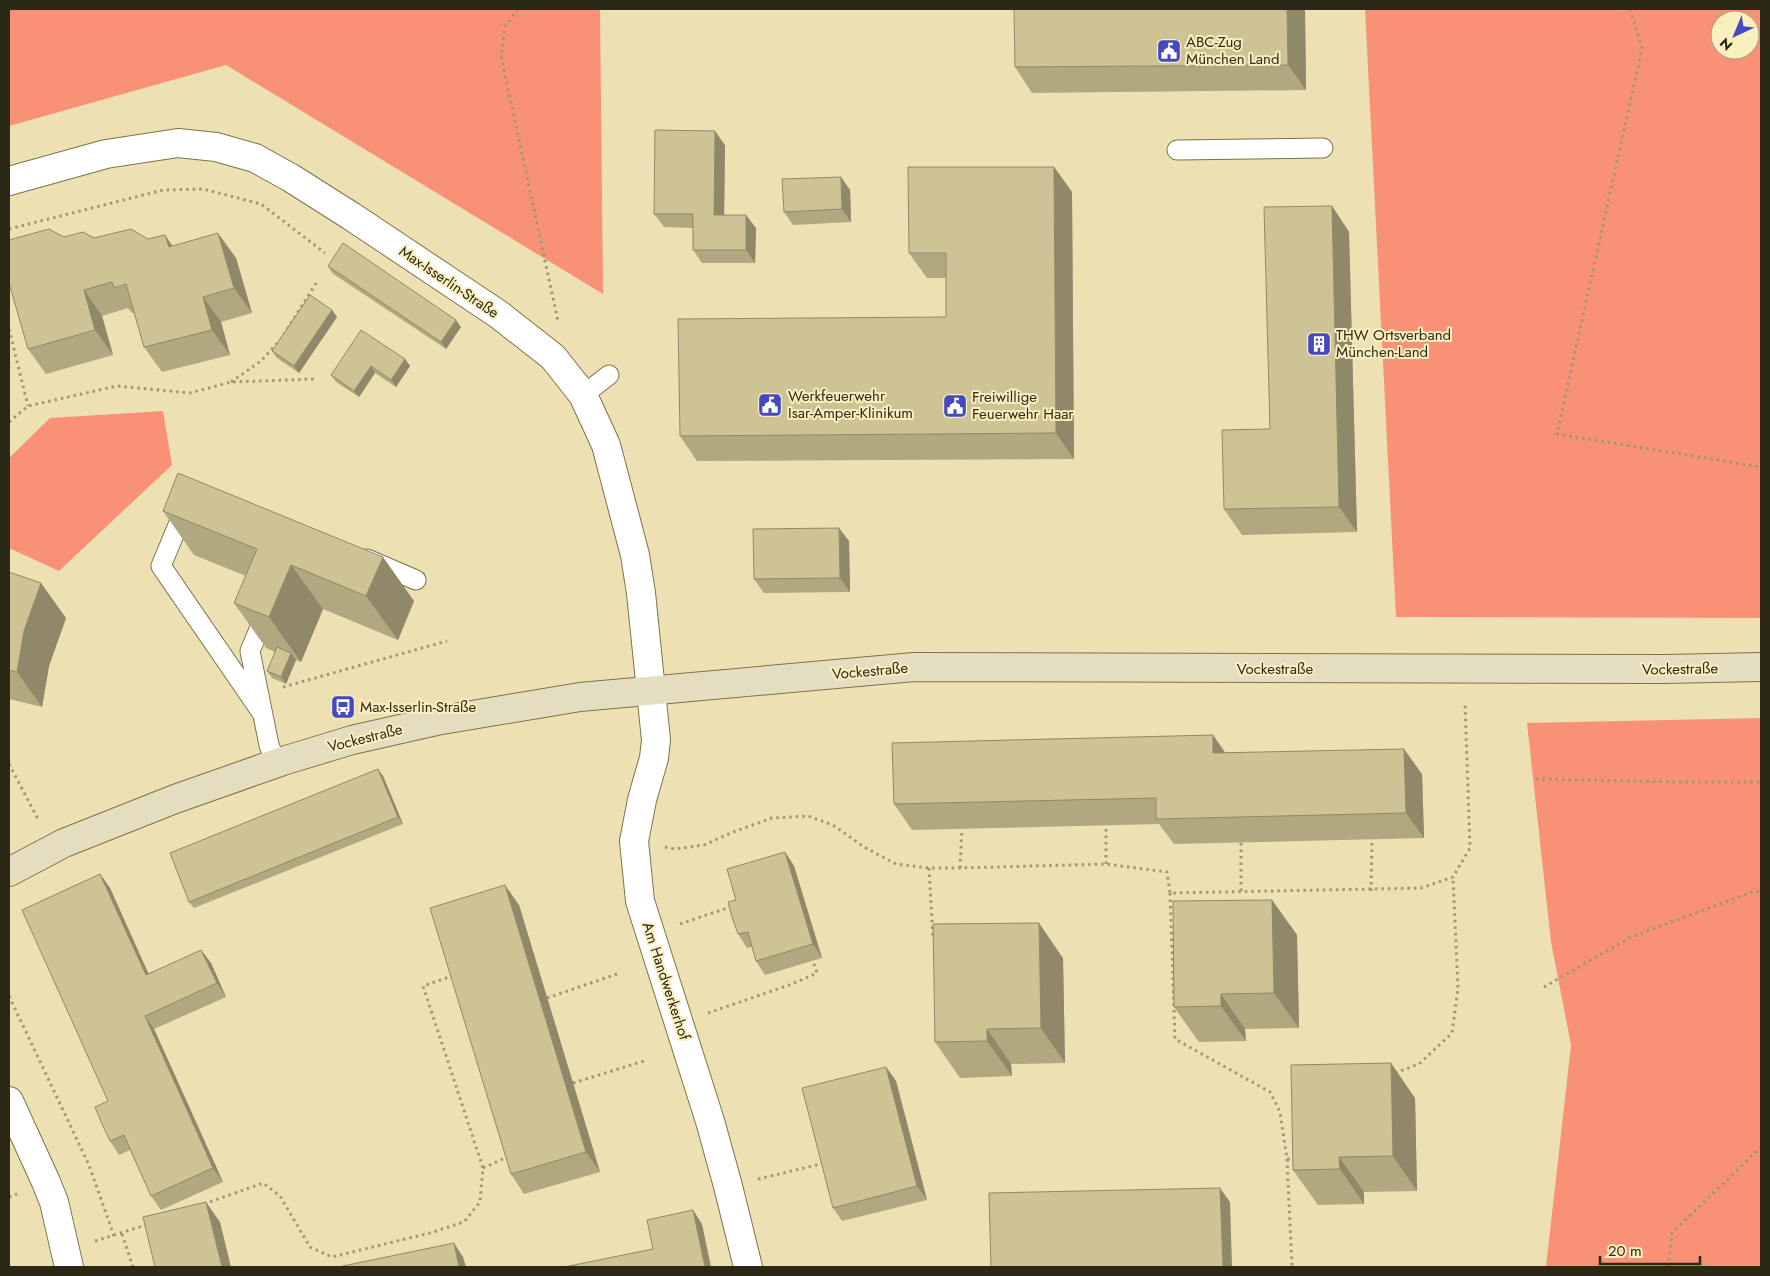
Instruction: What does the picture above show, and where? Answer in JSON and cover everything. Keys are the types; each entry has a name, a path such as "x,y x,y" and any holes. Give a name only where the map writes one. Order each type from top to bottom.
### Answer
{"main road":[{"name":"Vockestraße","path":"9,872 64,843 175,799 352,740 436,721 580,697 914,667 1664,669 1761,667"}],"street":[{"name":"Max-Isserlin-Straße","path":"9,181 106,154 178,143 216,147 255,158 351,216 490,309 553,357 583,395 606,444 635,555 641,592 651,690"},
{"name":"Am Handwerkerhof","path":"651,690 656,740 654,758 642,800 634,841 640,901 710,1121 748,1267"},
{"path":"9,1101 54,1202 67,1258"}],"lane":[{"path":"1177,150 1322,148"},
{"path":"583,395 609,375"},
{"path":"191,494 161,566 262,714"},
{"path":"354,554 416,580"},
{"path":"267,609 250,651 268,745 276,764"}],"path":[{"path":"518,9 505,27 501,56 562,338 553,357"},
{"path":"1630,9 1642,48 1557,434 1761,467"},
{"path":"9,229 163,190 203,188 261,204 325,253"},
{"path":"231,382 261,361 280,339 318,280"},
{"path":"9,329 28,406"},
{"path":"9,422 28,406 117,386 190,393 231,382 314,379"},
{"path":"275,689 448,641"},
{"path":"1392,1074 1419,1064 1452,1033 1458,988 1453,877 1470,848 1465,702"},
{"path":"9,764 40,824"},
{"path":"1536,778 1675,782 1761,782"},
{"path":"634,841 674,848 704,845 772,818 808,816 833,825 864,847 896,864 928,868 1106,864 1167,872 1170,893 1175,1039 1270,1092 1280,1112 1287,1159 1292,1267"},
{"path":"1106,825 1106,864"},
{"path":"960,868 962,828"},
{"path":"1371,891 1372,840"},
{"path":"1240,843 1241,892"},
{"path":"928,868 934,946"},
{"path":"1170,893 1371,891 1421,888 1453,877"},
{"path":"1544,987 1632,937 1755,891 1761,892"},
{"path":"651,934 733,906"},
{"path":"679,1023 792,984 817,973 813,960"},
{"path":"199,1206 263,1183 280,1196 310,1248 332,1257 430,1234 464,1222 480,1202 482,1168 423,986 458,974"},
{"path":"547,998 618,974"},
{"path":"1173,985 1181,985"},
{"path":"9,996 88,1165 114,1236"},
{"path":"573,1083 644,1061"},
{"path":"1668,1267 1672,1233 1761,1147"},
{"path":"482,1168 512,1155"},
{"path":"1287,1159 1297,1159"},
{"path":"728,1186 828,1162"},
{"path":"67,1258 114,1236 153,1223"},
{"path":"122,1234 133,1267"}],"shaded area":[{"path":"9,9 600,9 603,294 226,65 9,126"},
{"path":"1365,9 1761,9 1761,618 1396,617"},
{"path":"163,411 172,465 59,571 9,548 9,458 50,418"},
{"path":"1761,718 1761,1267 1546,1267 1571,1045 1551,942 1527,723"}],"building":[{"name":"ABC-Zug München Land","path":"1014,9 1287,9 1288,65 1015,67"},
{"path":"655,130 715,131 714,215 746,215 746,250 693,250 693,214 654,214"},
{"path":"908,167 1054,167 1056,433 680,436 678,319 946,317 946,253 909,253"},
{"path":"841,177 842,209 784,212 782,179"},
{"name":"THW Ortsverband München-Land","path":"1332,206 1339,507 1224,509 1222,430 1270,429 1264,207"},
{"path":"49,229 64,237 83,232 94,238 131,229 148,239 165,235 169,247 218,233 234,288 203,297 212,330 144,347 126,284 114,288 112,282 84,290 95,330 28,349 9,283 9,240"},
{"path":"343,243 456,320 441,342 328,266"},
{"path":"310,295 332,310 294,366 272,351"},
{"path":"361,330 405,359 391,380 371,366 354,391 331,375"},
{"path":"178,473 383,557 366,596 291,565 269,617 234,603 257,549 163,511"},
{"path":"839,528 840,578 754,579 753,529"},
{"path":"9,572 41,583 24,631 17,672 9,670"},
{"path":"277,647 291,653 281,677 267,671"},
{"path":"1213,735 1213,753 1404,749 1406,813 1156,819 1156,798 894,804 892,743"},
{"path":"378,769 398,817 189,902 170,853"},
{"path":"785,852 813,944 756,961 748,932 738,934 732,917 728,902 736,900 727,869"},
{"path":"100,874 146,975 201,950 217,983 145,1016 213,1168 151,1196 124,1135 110,1141 102,1124 95,1107 108,1101 22,910"},
{"path":"505,885 586,1152 511,1174 430,908"},
{"path":"1272,900 1274,993 1221,994 1221,1006 1174,1007 1173,901"},
{"path":"1039,923 1041,1028 987,1029 987,1041 935,1042 933,924"},
{"path":"1391,1063 1393,1156 1339,1157 1340,1169 1293,1170 1291,1065"},
{"path":"886,1067 917,1186 833,1208 802,1088"},
{"path":"1220,1188 1223,1267 991,1267 989,1193"},
{"path":"206,1202 222,1267 155,1267 143,1217"},
{"path":"693,1210 705,1267 564,1267 653,1249 647,1220"},
{"path":"454,1243 459,1267 338,1267"}],"place":[{"name":"ABC-Zug München Land","path":"1169,51"},
{"name":"THW Ortsverband München-Land","path":"1319,344"},
{"name":"Werkfeuerwehr Isar-Amper-Klinikum","path":"770,405"},
{"name":"Freiwillige Feuerwehr Haar","path":"955,406"},
{"name":"Max-Isserlin-Straße","path":"343,707"}]}
